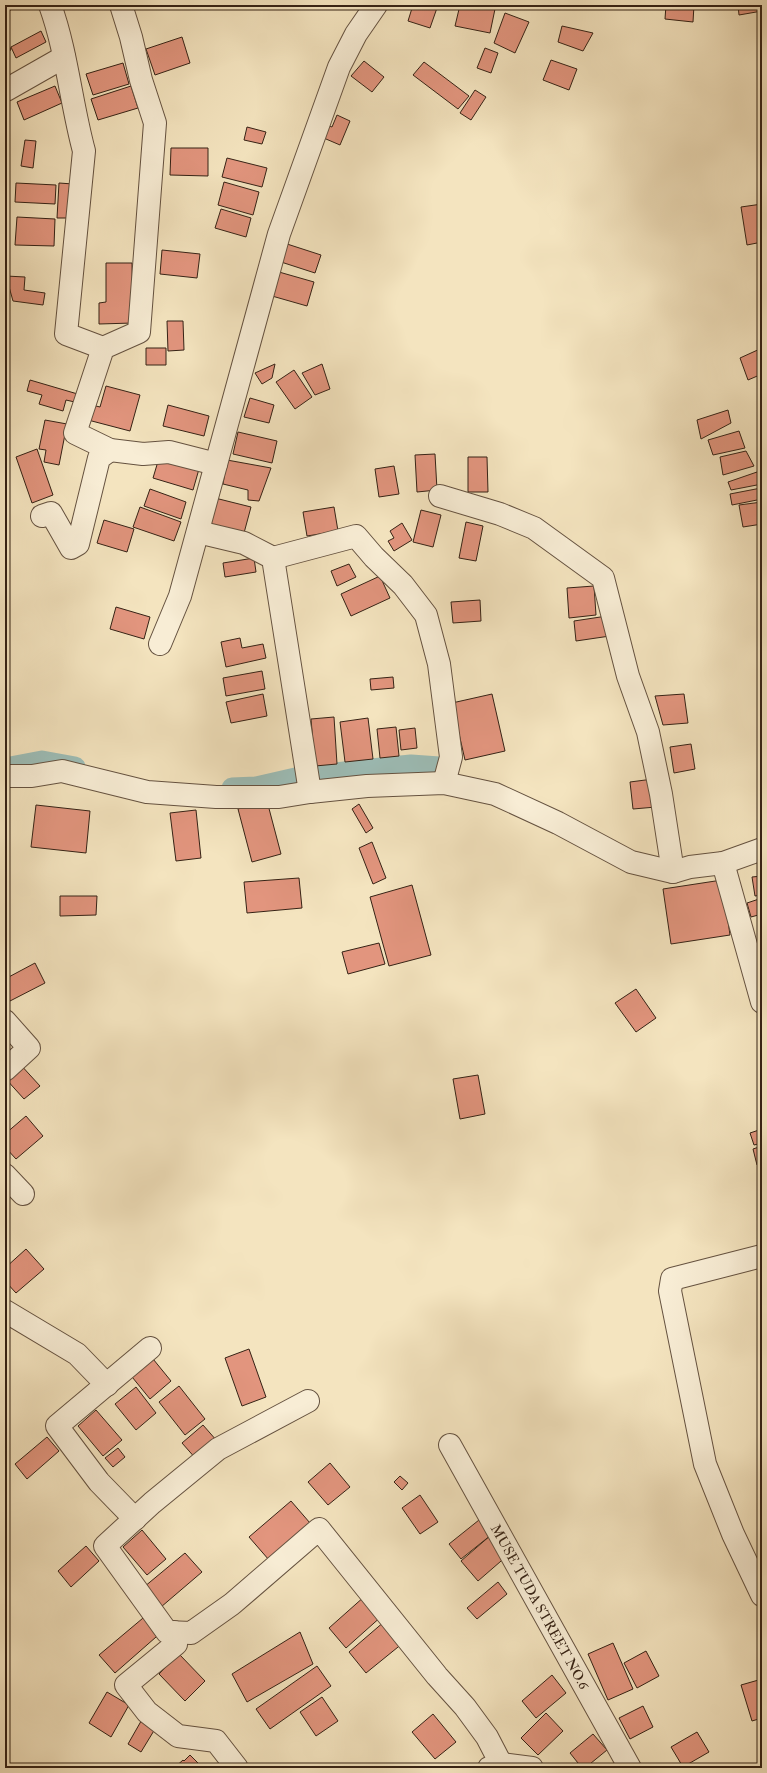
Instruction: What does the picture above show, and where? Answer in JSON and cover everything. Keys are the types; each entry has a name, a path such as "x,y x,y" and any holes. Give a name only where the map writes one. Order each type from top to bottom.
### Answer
{"street":[{"path":"50,5 58,29 77,125 84,151 66,334 103,348 139,332 155,123 141,80 131,37 121,5"},
{"path":"160,644 180,596 279,234 339,67 356,34 376,5"},
{"path":"6,90 64,57"},
{"path":"103,348 75,433 110,450 143,454 169,452 216,464"},
{"path":"42,516 51,513 71,548 78,544 99,458 110,450"},
{"path":"440,496 500,514 534,528 603,578 628,676 648,732 661,794 673,872"},
{"path":"198,532 244,543 273,558 356,536 374,557 403,584 426,615 439,664 451,757 444,783"},
{"path":"273,558 309,783"},
{"path":"5,776 32,776 62,771 147,792 216,797 280,797 309,783 444,783 495,794 551,820 631,862 673,872 690,867 723,863 762,849"},
{"path":"723,863 762,1002"},
{"path":"5,1021 29,1048 5,1070"},
{"path":"5,1175 22,1194"},
{"path":"762,1256 672,1279 670,1291 704,1464 733,1534 762,1595"},
{"path":"5,1311 77,1354 107,1385"},
{"path":"135,1519 98,1482 57,1426 150,1348"},
{"path":"308,1401 218,1449 105,1546 167,1632 191,1633 221,1613 319,1529 436,1676 465,1707 487,1737 495,1766 532,1768"},
{"name":"MUSE TUDA STREET NO.6","path":"450,1445 630,1768"},
{"path":"174,1632 176,1644 126,1686 147,1712 178,1736 216,1741 237,1768"}],"building":[{"path":"5,5 19,5 5,13"},
{"path":"413,5 438,5 430,28 408,21"},
{"path":"460,5 476,5 495,9 490,33 455,26"},
{"path":"666,5 694,5 693,22 665,19"},
{"path":"738,5 762,5 762,11 739,15"},
{"path":"505,13 529,22 515,53 494,43"},
{"path":"562,26 593,33 583,51 558,42"},
{"path":"41,31 46,42 16,58 11,47"},
{"path":"5,35 11,50 5,52"},
{"path":"182,37 190,63 155,75 146,49"},
{"path":"485,48 498,53 491,73 477,68"},
{"path":"551,60 577,69 569,90 543,80"},
{"path":"364,61 384,77 372,92 351,76"},
{"path":"424,62 469,96 458,109 413,75"},
{"path":"123,63 129,84 93,95 86,74"},
{"path":"55,86 62,103 24,120 17,102"},
{"path":"131,86 138,108 98,120 91,99"},
{"path":"475,90 486,97 471,120 460,113"},
{"path":"337,115 350,121 340,145 319,136 324,124 332,127"},
{"path":"247,127 266,132 262,144 244,140"},
{"path":"25,140 36,141 33,168 21,166"},
{"path":"171,148 208,148 208,176 170,175"},
{"path":"227,158 267,168 262,187 222,177"},
{"path":"224,182 259,192 253,215 218,205"},
{"path":"16,183 56,185 55,204 15,202"},
{"path":"59,183 73,184 72,218 57,218"},
{"path":"762,204 762,242 747,245 741,207"},
{"path":"221,209 251,218 246,237 215,228"},
{"path":"17,217 55,219 54,246 15,245"},
{"path":"284,243 321,255 315,273 278,261"},
{"path":"162,250 200,254 197,278 160,274"},
{"path":"106,263 132,263 133,323 99,324 99,303 106,302"},
{"path":"279,272 314,282 307,306 272,296"},
{"path":"6,276 25,277 24,290 45,293 43,305 13,301"},
{"path":"167,321 183,321 184,350 168,351"},
{"path":"146,348 166,348 166,365 146,365"},
{"path":"762,348 762,374 748,380 740,358"},
{"path":"275,364 272,378 262,384 255,373"},
{"path":"322,364 330,389 315,395 302,373"},
{"path":"294,370 312,397 295,409 276,382"},
{"path":"30,380 81,395 79,403 66,400 63,411 39,404 42,395 27,391"},
{"path":"106,386 140,395 130,431 88,420 92,405 100,407"},
{"path":"250,398 274,405 269,423 244,417"},
{"path":"168,405 209,416 204,436 163,426"},
{"path":"728,410 731,423 701,439 697,420"},
{"path":"45,420 67,424 59,465 44,462 46,450 39,449"},
{"path":"739,431 745,448 713,455 708,440"},
{"path":"238,432 277,441 272,463 233,454"},
{"path":"37,449 53,495 32,503 16,457"},
{"path":"746,451 754,466 723,475 720,457"},
{"path":"435,454 437,490 417,492 415,455"},
{"path":"468,457 487,457 488,492 468,492"},
{"path":"159,458 199,469 193,490 153,478"},
{"path":"227,460 271,468 259,501 248,500 248,490 223,484"},
{"path":"394,466 399,494 379,497 375,469"},
{"path":"757,472 762,484 731,490 728,482"},
{"path":"761,488 762,499 732,505 730,494"},
{"path":"150,489 186,502 181,519 144,506"},
{"path":"215,498 251,507 244,533 209,524"},
{"path":"762,502 762,524 743,527 739,505"},
{"path":"140,507 181,522 174,541 133,527"},
{"path":"334,507 338,531 307,536 303,512"},
{"path":"421,510 441,515 433,547 413,542"},
{"path":"104,520 134,529 127,552 97,543"},
{"path":"466,522 483,526 476,561 459,558"},
{"path":"402,523 412,540 394,551 388,541 394,538 390,531"},
{"path":"254,558 256,572 225,577 223,563"},
{"path":"349,564 356,577 337,586 331,571"},
{"path":"380,576 390,598 351,616 341,594"},
{"path":"594,586 596,615 569,618 567,588"},
{"path":"480,600 481,621 453,623 451,602"},
{"path":"116,607 150,617 144,639 110,629"},
{"path":"607,616 610,636 576,641 574,621"},
{"path":"240,638 242,648 263,644 266,658 226,667 221,642"},
{"path":"262,671 265,689 226,696 223,678"},
{"path":"393,677 394,688 371,690 370,679"},
{"path":"263,694 267,716 231,723 226,702"},
{"path":"492,694 505,751 465,760 452,703"},
{"path":"684,694 688,723 663,725 655,696"},
{"path":"334,717 337,764 315,766 311,719"},
{"path":"368,718 373,759 345,762 340,722"},
{"path":"396,727 399,756 380,758 377,729"},
{"path":"415,728 417,748 401,750 399,730"},
{"path":"691,744 695,769 674,773 670,747"},
{"path":"653,779 656,807 633,809 630,782"},
{"path":"267,801 281,854 252,862 238,809"},
{"path":"359,804 373,828 366,833 352,809"},
{"path":"36,805 90,811 86,853 31,847"},
{"path":"196,810 201,858 176,861 170,813"},
{"path":"372,842 386,878 373,884 359,848"},
{"path":"762,876 762,895 755,896 752,877"},
{"path":"299,878 302,908 247,913 244,882"},
{"path":"722,880 730,935 671,944 663,889"},
{"path":"412,885 431,955 389,966 370,897"},
{"path":"60,896 97,896 96,915 60,916"},
{"path":"762,898 762,914 751,917 747,903"},
{"path":"379,943 385,964 348,974 342,952"},
{"path":"35,963 45,983 10,1001 5,992 5,979"},
{"path":"636,989 656,1018 636,1032 615,1003"},
{"path":"19,1063 40,1086 24,1099 5,1078"},
{"path":"478,1075 485,1114 460,1119 453,1079"},
{"path":"26,1116 43,1136 16,1159 5,1147 5,1134"},
{"path":"762,1129 762,1143 754,1145 750,1133"},
{"path":"762,1146 762,1163 757,1165 753,1149"},
{"path":"26,1249 44,1269 16,1293 5,1281 5,1268"},
{"path":"249,1349 266,1397 242,1406 225,1358"},
{"path":"149,1354 171,1381 150,1399 128,1372"},
{"path":"179,1386 205,1419 185,1435 159,1402"},
{"path":"136,1387 156,1413 136,1430 115,1404"},
{"path":"96,1410 122,1440 103,1456 78,1426"},
{"path":"203,1425 217,1441 197,1460 182,1443"},
{"path":"47,1437 59,1451 27,1479 15,1464"},
{"path":"118,1448 125,1457 113,1467 105,1458"},
{"path":"330,1463 350,1487 328,1505 308,1482"},
{"path":"400,1476 408,1483 402,1490 394,1482"},
{"path":"420,1495 438,1522 420,1534 402,1508"},
{"path":"291,1501 310,1523 269,1560 249,1537"},
{"path":"479,1520 491,1535 461,1559 449,1544"},
{"path":"142,1530 166,1559 147,1575 123,1547"},
{"path":"491,1535 508,1555 478,1581 461,1561"},
{"path":"86,1546 99,1561 71,1587 58,1571"},
{"path":"185,1553 202,1572 161,1607 144,1587"},
{"path":"498,1582 507,1594 477,1619 467,1608"},
{"path":"365,1596 383,1615 346,1648 329,1628"},
{"path":"149,1613 164,1630 115,1673 99,1655"},
{"path":"385,1621 403,1643 366,1673 349,1652"},
{"path":"300,1632 313,1664 247,1702 232,1674"},
{"path":"613,1643 633,1689 608,1700 588,1654"},
{"path":"646,1651 659,1676 637,1688 624,1663"},
{"path":"179,1654 205,1681 185,1701 159,1674"},
{"path":"317,1666 331,1686 270,1729 256,1709"},
{"path":"552,1675 566,1693 536,1718 522,1701"},
{"path":"762,1679 762,1718 752,1721 741,1685"},
{"path":"107,1692 129,1705 111,1737 89,1723"},
{"path":"322,1697 338,1721 316,1736 300,1712"},
{"path":"643,1706 653,1727 630,1739 619,1718"},
{"path":"546,1713 563,1731 538,1755 521,1738"},
{"path":"433,1714 456,1742 435,1759 412,1732"},
{"path":"144,1716 158,1724 141,1752 128,1744"},
{"path":"697,1732 709,1752 683,1767 671,1747"},
{"path":"593,1734 607,1750 585,1768 582,1768 570,1753"},
{"path":"190,1755 203,1768 174,1768 183,1760 184,1761"}],"waterway":[{"path":"5,768 42,761 75,767"},
{"path":"232,788 256,787 300,777 411,765 439,767"}]}
